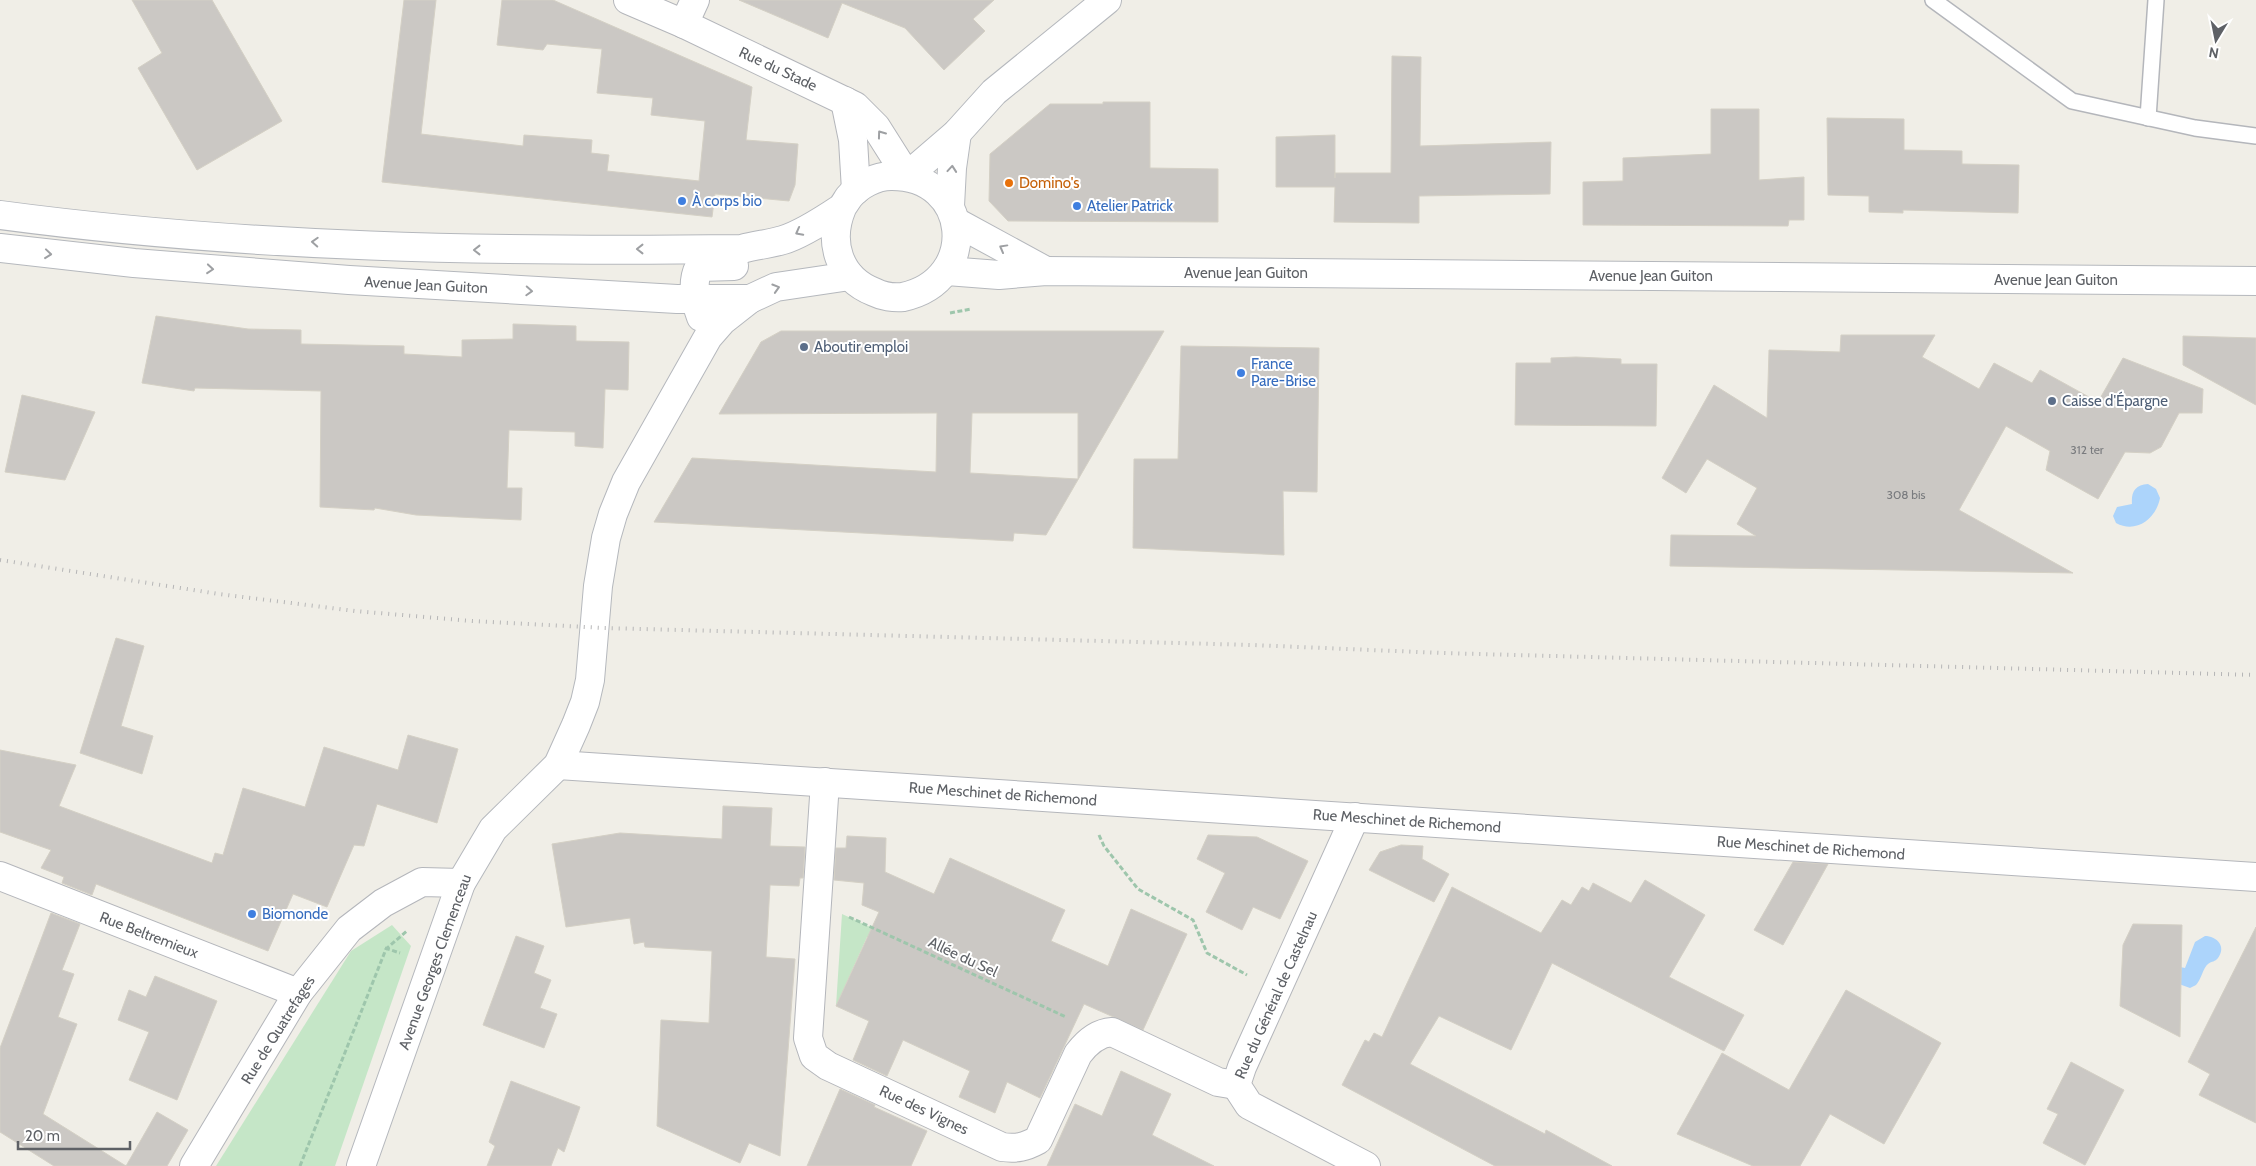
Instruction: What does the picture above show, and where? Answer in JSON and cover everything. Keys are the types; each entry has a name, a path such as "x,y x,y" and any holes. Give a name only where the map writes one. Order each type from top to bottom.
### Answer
{"street":[{"name":"Rue du Stade","path":"628,0 690,12 855,106 876,127 906,176"},
{"path":"906,176 957,133 994,92 1107,0"},
{"path":"845,100 853,140 849,199 836,222 836,250 841,264 850,276 864,288 881,295 899,297 918,294 934,284 947,271 954,256 958,239 953,214 952,168 957,133"},
{"path":"0,215 88,227 224,238 463,250 742,249 783,240 849,199 871,180 889,176 906,176 925,183 939,193 953,214"},
{"name":"Avenue Jean Guiton","path":"953,214 1046,271"},
{"path":"708,337 695,299 695,274 699,267 744,265 764,243"},
{"name":"Avenue Jean Guiton","path":"0,248 134,263 349,280 695,299 750,299 776,287 850,276"},
{"name":"Avenue Jean Guiton","path":"947,271 999,275 1046,271 2256,281"},
{"name":"Avenue Georges Clemenceau","path":"361,1166 461,883 493,829 558,764 585,702 590,680 598,586 606,538 626,482 708,337 722,321 750,299"},
{"name":"Rue Meschinet de Richemond","path":"558,764 2256,877"},
{"name":"Rue des Vignes","path":"825,782 808,1038 814,1056 828,1066 994,1143 1015,1149 1026,1147 1038,1140 1078,1054 1084,1046 1100,1033"},
{"name":"Rue du Général de Castelnau","path":"1355,818 1276,990 1236,1085 1249,1105 1366,1166"},
{"name":"Rue Beltremieux","path":"0,876 298,993"},
{"name":"Rue de Quatrefages","path":"194,1166 298,993 349,930 383,903 422,882 461,883"},
{"path":"1100,1033 1112,1032 1218,1082 1236,1085"}],"lane":[{"path":"1933,0 2072,101 2195,128 2256,136"},
{"path":"2148,118 2156,0"}],"path":[{"path":"1084,800 1104,846 1138,889 1193,920 1207,953 1276,990"},
{"name":"Allée du Sel","path":"816,901 1100,1033"},
{"path":"300,1166 386,949 409,929"},
{"path":"349,930 386,949 433,962"}],"green space":[{"path":"842,914 1038,1004 1034,1013 867,937 836,1006"},
{"path":"392,925 411,946 335,1166 216,1166 351,951"}],"water":[{"path":"2148,484 2156,489 2160,498 2158,506 2150,518 2131,527 2116,523 2113,516 2117,507 2132,504 2132,496 2135,490 2140,486"},
{"path":"2205,936 2209,936 2219,942 2221,946 2220,954 2217,959 2206,966 2196,985 2190,988 2179,984 2180,967 2185,968 2195,942"}],"building":[{"path":"132,0 212,0 282,121 197,170 138,68 162,53"},
{"path":"404,0 436,0 421,134 523,146 524,135 592,140 591,153 609,155 607,171 699,181 705,121 651,115 653,98 597,93 602,49 547,44 543,50 497,45 502,0 553,0 752,87 746,140 798,144 795,185 789,201 715,194 712,217 382,182"},
{"path":"739,0 994,0 973,19 985,31 944,70 905,28 842,3 828,38"},
{"path":"1392,56 1421,57 1420,146 1551,142 1550,194 1419,196 1419,223 1334,222 1335,187 1276,187 1276,137 1335,135 1335,173 1391,173"},
{"path":"1103,102 1150,102 1150,168 1218,169 1218,222 1008,221 989,201 990,154 1050,104 1103,104"},
{"path":"1711,109 1759,109 1759,180 1804,177 1804,220 1789,220 1788,226 1583,225 1583,182 1623,181 1623,158 1711,154"},
{"path":"1827,118 1904,119 1904,150 1962,151 1962,164 2019,165 2018,213 1903,210 1903,213 1869,212 1869,196 1828,195"},
{"path":"156,316 248,329 301,330 301,344 404,346 404,354 462,357 462,340 513,339 513,324 576,326 576,341 629,342 628,390 605,389 603,448 575,446 575,432 509,430 507,488 522,488 521,520 416,515 375,508 374,510 320,507 321,391 195,388 194,391 142,383"},
{"path":"781,331 1164,331 1046,535 1014,533 1013,541 654,522 692,458 936,472 937,413 719,414 761,342","holes":["972,413 1078,413 1078,479 970,473"]},
{"path":"1841,335 1935,335 1922,357 1979,389 1994,363 2032,383 2040,370 2098,402 2123,358 2203,389 2202,413 2179,413 2161,447 2150,453 2125,452 2098,499 2046,470 2050,451 2006,426 1959,510 2073,573 1670,566 1671,535 1756,536 1737,524 1757,488 1707,459 1686,493 1662,478 1714,385 1767,418 1769,350 1840,352"},
{"path":"2183,336 2256,338 2256,405 2183,365"},
{"path":"1181,346 1319,348 1317,492 1283,491 1284,555 1133,548 1134,459 1178,459"},
{"path":"1551,358 1621,359 1621,364 1657,364 1656,426 1515,425 1516,363 1551,363"},
{"path":"22,395 95,412 65,480 5,472"},
{"path":"116,638 144,646 121,726 153,736 142,774 80,753"},
{"path":"408,735 458,749 437,823 377,804 364,846 354,845 327,907 293,894 268,951 96,884 92,895 62,883 64,877 41,868 51,850 0,832 0,750 76,765 59,806 212,863 215,853 223,855 243,788 305,807 324,747 398,770"},
{"path":"723,806 772,808 770,846 805,847 803,878 800,878 799,886 770,885 766,957 795,959 780,1156 749,1143 740,1163 657,1126 661,1020 709,1023 712,951 645,947 644,942 634,944 630,918 566,927 552,844 620,833 722,839"},
{"path":"1208,835 1257,837 1308,861 1280,919 1253,907 1242,930 1206,912 1225,873 1197,859"},
{"path":"847,836 886,838 885,872 934,894 950,858 1065,910 1051,941 1108,966 1131,909 1187,934 1143,1030 1084,1004 1040,1098 1007,1082 995,1113 959,1097 970,1071 903,1040 887,1076 853,1060 869,1021 836,1006 879,912 862,905 864,883 834,880 836,848 846,848"},
{"path":"1401,845 1423,846 1422,859 1449,874 1434,902 1369,870 1380,852"},
{"path":"1793,862 1828,864 1783,945 1754,930"},
{"path":"1645,880 1705,915 1669,977 1744,1015 1724,1051 1552,963 1511,1050 1439,1016 1410,1064 1545,1134 1546,1130 1612,1166 1495,1166 1342,1085 1365,1040 1369,1042 1374,1033 1382,1037 1452,887 1541,933 1562,900 1571,905 1582,887 1589,891 1593,883 1631,903"},
{"path":"51,913 80,924 62,970 74,974 58,1017 77,1024 43,1114 126,1166 54,1166 0,1132 0,1048"},
{"path":"2133,924 2182,925 2180,1037 2120,1006 2123,945"},
{"path":"2256,927 2256,1123 2199,1095 2210,1074 2188,1062"},
{"path":"516,936 544,946 534,973 551,980 540,1008 557,1014 544,1048 483,1025"},
{"path":"155,976 217,1001 177,1100 129,1080 149,1032 118,1020 129,990 146,997"},
{"path":"1846,990 1941,1043 1884,1144 1830,1114 1800,1166 1753,1166 1677,1134 1722,1053 1789,1090"},
{"path":"2071,1062 2124,1090 2085,1165 2043,1143 2058,1114 2047,1109"},
{"path":"1121,1071 1171,1094 1152,1135 1214,1166 1047,1166 1075,1104 1102,1116"},
{"path":"511,1081 580,1107 564,1152 558,1148 551,1166 487,1166 495,1146 489,1142"},
{"path":"840,1089 927,1131 911,1166 807,1166"},
{"path":"157,1112 188,1130 167,1166 126,1166"}],"railway":[{"path":"0,560 219,594 355,611 472,621 604,628 2256,675"}],"place":[{"name":"Domino's","path":"1009,183"},
{"name":"À corps bio","path":"682,201"},
{"name":"Atelier Patrick","path":"1077,206"},
{"name":"Aboutir emploi","path":"804,347"},
{"name":"France Pare-Brise","path":"1241,373"},
{"name":"Caisse d'Épargne","path":"2052,401"},
{"name":"Biomonde","path":"252,914"}]}
